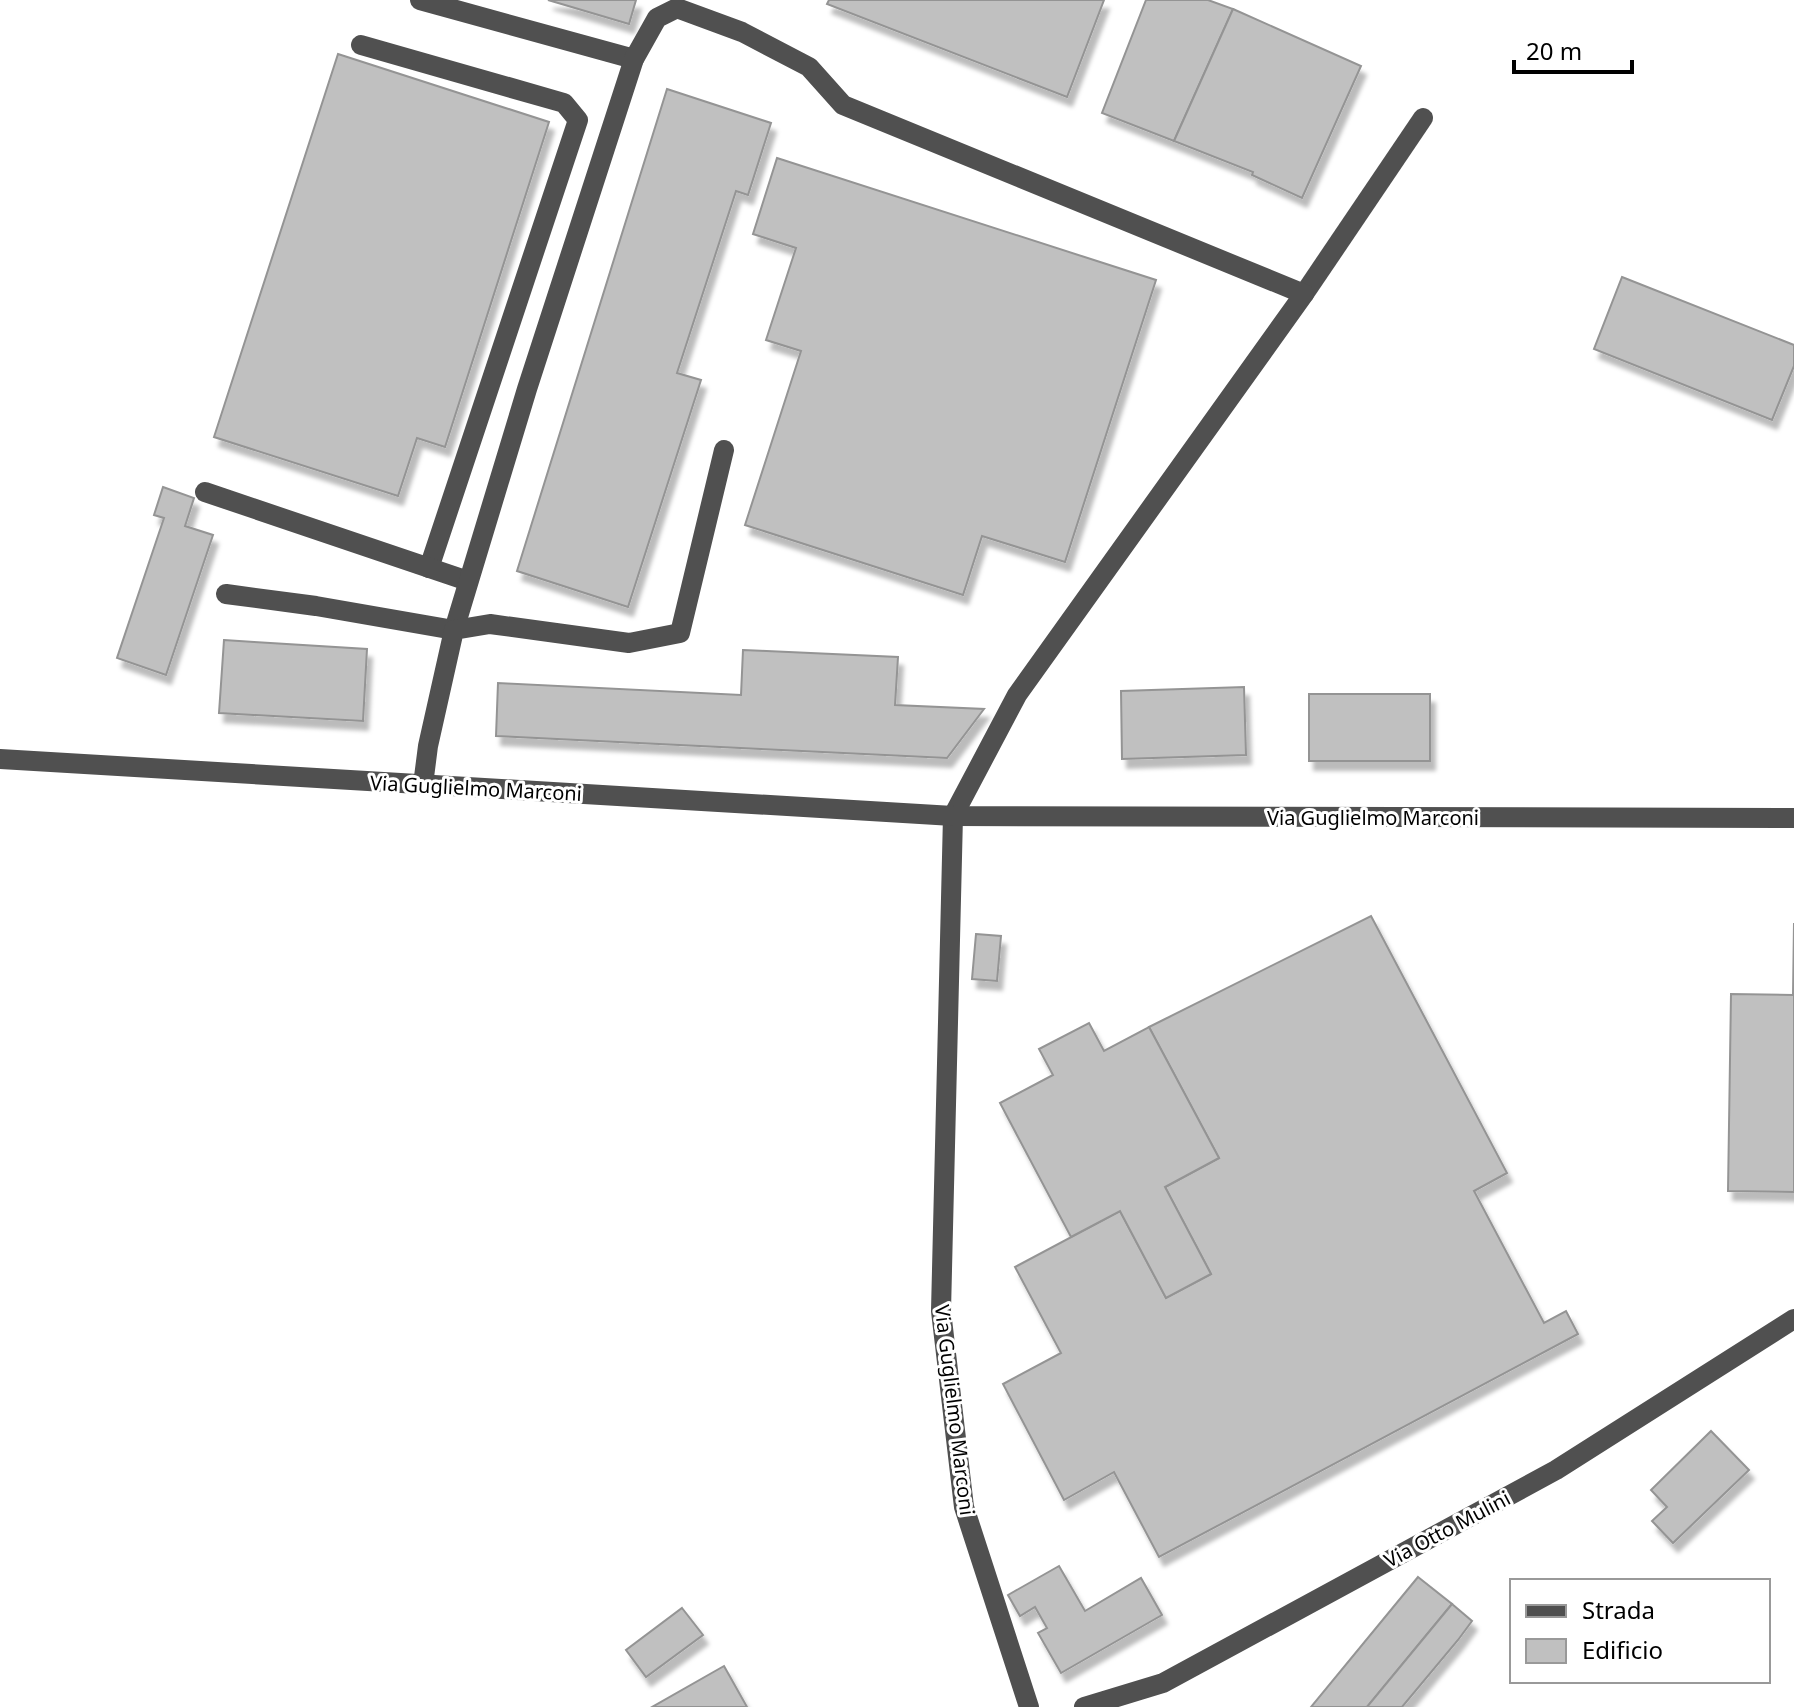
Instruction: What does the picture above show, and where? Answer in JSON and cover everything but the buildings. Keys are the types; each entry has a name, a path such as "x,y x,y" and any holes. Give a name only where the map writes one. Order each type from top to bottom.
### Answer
{"street":[{"path":"420,0 634,59"},
{"path":"423,785 428,746 468,581 634,59 657,18 677,8 742,32 809,67 843,105 1304,294"},
{"path":"361,45 564,103 578,120 429,568"},
{"path":"953,816 1017,695 1304,294 1423,118"},
{"path":"226,594 454,630 490,624 629,643 680,633 724,450"},
{"path":"205,492 468,581"},
{"name":"Via Guglielmo Marconi","path":"0,759 953,816 1794,818"},
{"name":"Via Guglielmo Marconi","path":"953,816 941,1311 964,1507 1029,1707"},
{"name":"Via Otto Mulini","path":"1084,1707 1163,1683 1556,1470 1794,1319"}]}
